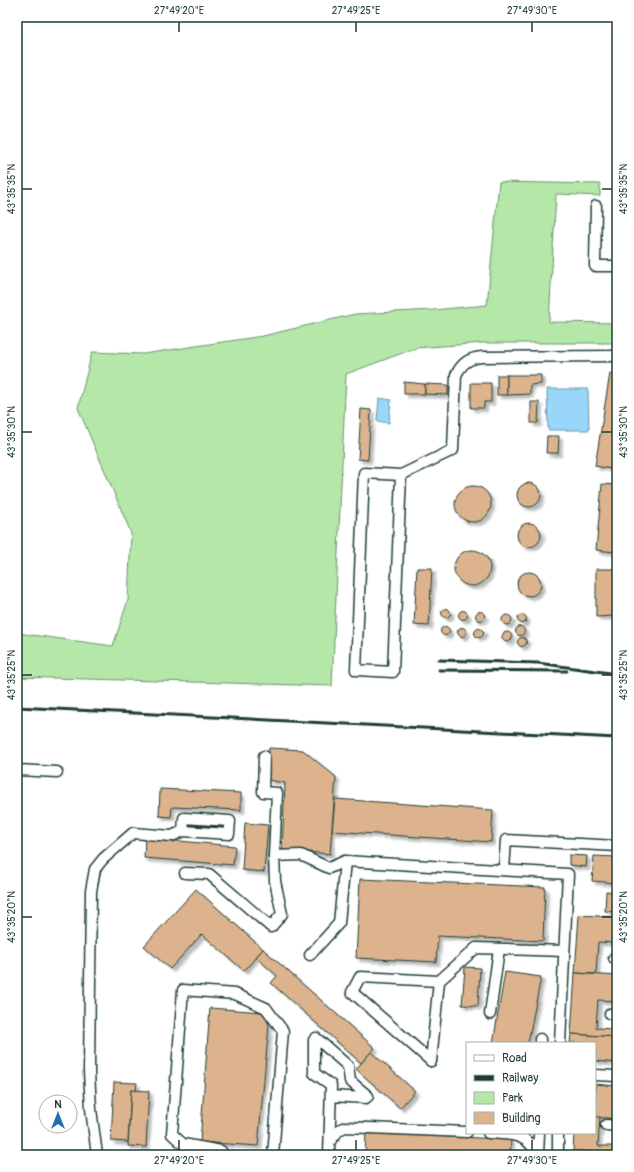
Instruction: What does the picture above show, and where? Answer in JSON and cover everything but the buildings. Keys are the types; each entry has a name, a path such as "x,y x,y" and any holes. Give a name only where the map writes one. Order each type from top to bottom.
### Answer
{"lane":[{"path":"596,206 595,266 617,266"},
{"path":"401,475 393,672 356,670 364,473 401,475 453,450 456,375 465,362 473,357 617,356"},
{"path":"185,872 209,874 271,927 282,914 275,881 274,856 277,793 263,792 264,756"},
{"path":"17,770 57,772"},
{"path":"97,1155 91,1109 89,1071 91,890 95,869 103,858 133,833 172,836 183,831"},
{"path":"504,870 506,840 617,846"},
{"path":"274,856 301,855 329,868 345,861 568,874 560,1042"},
{"path":"310,954 339,923 345,861"},
{"path":"440,981 360,977 352,992 431,1061 440,981 476,948 564,951"},
{"path":"490,1014 499,949"},
{"path":"223,1155 221,1151 183,1144 172,1134 183,990 235,994 266,1008 283,1031 273,1155"},
{"path":"329,1155 330,1083 314,1073 314,1040 316,1038 348,1066 350,1081 368,1096 366,1098 331,1096"},
{"path":"596,1075 617,1076"},
{"path":"606,1125 617,1126"},
{"path":"330,1141 339,1130 345,1127 466,1132"},
{"path":"513,1134 522,1138 534,1148 538,1155"},
{"path":"538,1155 539,1134"},
{"path":"558,1134 558,1155"}],"green space":[{"path":"499,182 600,184 600,196 556,194 549,322 617,323 617,343 483,343 416,348 346,374 332,686 17,677 17,633 113,646 128,600 131,533 78,408 92,352 143,354 263,336 355,314 433,310 487,305"}],"water":[{"path":"547,389 588,389 589,430 548,430"},
{"path":"379,398 391,400 389,423 377,421"}],"railway":[{"path":"439,660 538,663 617,674"},
{"path":"439,670 567,671"},
{"path":"17,707 617,738"}]}
